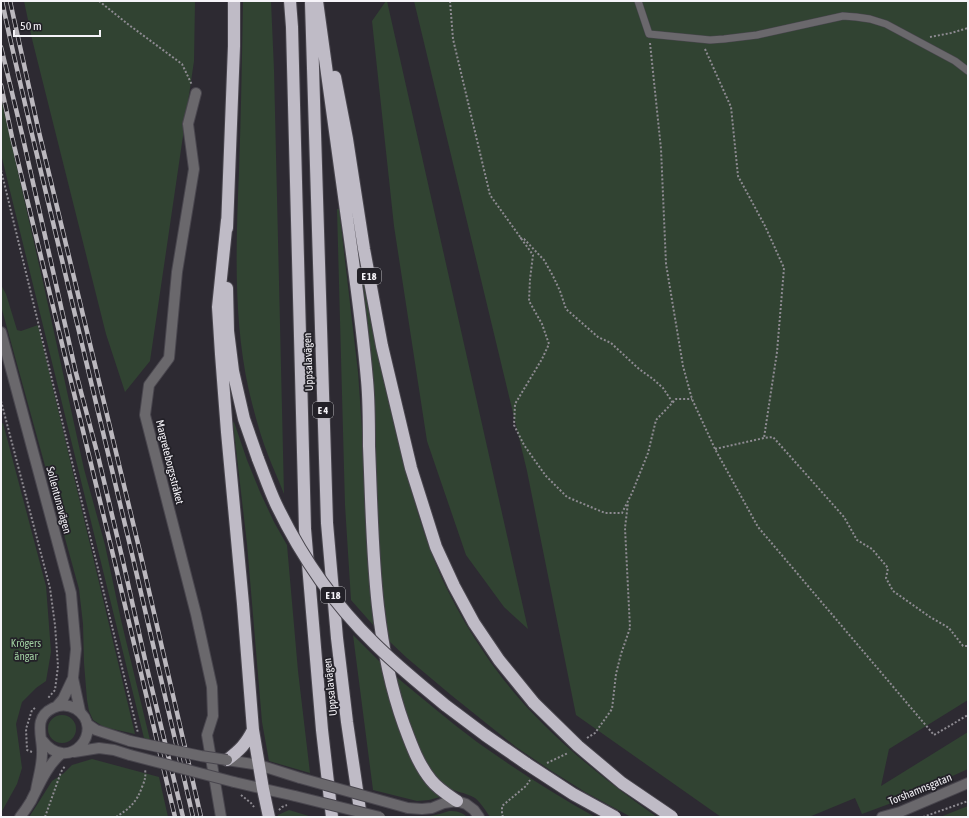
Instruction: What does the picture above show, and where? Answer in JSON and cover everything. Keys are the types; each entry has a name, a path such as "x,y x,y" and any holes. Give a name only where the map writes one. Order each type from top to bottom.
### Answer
{"highway":[{"name":"E 18","path":"234,1 234,46 227,220 226,278 228,330 233,371 244,420 276,504 296,542 318,576 346,613 373,642 409,675 485,735 574,794 615,817"},
{"name":"Uppsalavägen","path":"290,1 292,27 305,529 322,730 332,817"},
{"name":"Uppsalavägen","path":"311,1 326,523 346,714 361,817"},
{"path":"317,1 356,286 367,381 373,554 379,618 385,654 391,685 413,750 432,782 457,801"},
{"name":"E 18","path":"321,1 347,139 364,249 382,346 411,468 436,547 454,586 474,623 499,660 534,703 578,746 622,783 672,817"},
{"path":"227,220 218,307 226,432 243,604 253,730 269,817"},
{"path":"227,760 241,749 253,730"}],"street":[{"name":"Margreteborgsstråket","path":"196,93 188,124 194,169 178,272 169,358 149,385 145,415 196,614 212,687 213,716 208,735 221,817"},
{"name":"Sollentunavägen","path":"1,332 71,593 76,649 73,678 80,711 87,724 88,731 82,745 67,756 53,761 20,817"},
{"name":"Sollentunavägen","path":"36,790 42,754 40,723 44,715 50,709 57,706 63,699 73,678"},
{"path":"57,706 66,705 80,711"},
{"path":"87,724 96,730 130,741 201,756 259,765 408,808 432,808 444,803 457,801 466,804 474,810 479,817"},
{"path":"42,740 47,747 67,756 99,748 114,750 234,782 380,817"},
{"name":"Torshamnsgatan","path":"882,817 900,812 968,783"}],"lane":[{"path":"638,1 649,34 710,40 757,35 843,16 870,19 886,24 955,61 968,71"}],"path":[{"path":"99,1 182,64 196,93"},
{"path":"450,1 453,39 490,195 533,255 529,301 542,324 549,344 542,359 515,404 514,425 524,445 546,476 567,497 605,513 622,513 632,493 648,453 656,420 676,399 692,399"},
{"path":"916,40 968,28"},
{"path":"649,34 661,149 666,264 683,366 692,399 715,449 758,527 934,734 968,715"},
{"path":"701,39 730,107 738,176 765,226 784,268 777,352 764,438"},
{"path":"1,170 138,733"},
{"path":"519,237 524,239 544,260 554,276 566,309 598,338 611,343 639,369 663,388 673,403"},
{"path":"1,401 50,588 58,666 55,690 47,700"},
{"path":"715,449 773,437 844,517 857,540 872,549 888,568 886,578 893,591 930,617 949,628 963,646 968,646"},
{"path":"586,738 595,734 612,709 616,674 630,628 625,528 628,502"},
{"path":"30,751 28,750 26,729 32,710 37,707"},
{"path":"45,817 67,756"},
{"path":"116,817 132,805 138,798 146,776 145,769"},
{"path":"924,817 968,801"}],"green space":[{"path":"24,1 195,1 194,61 150,361 125,392 106,334 32,39"},
{"path":"243,1 271,1 284,494 265,447 255,415 249,391 240,337 237,281 237,226"},
{"path":"386,1 528,629 504,607 466,555 427,441 394,226 372,21"},
{"path":"414,1 968,1 968,700 889,749 881,786 968,732 968,769 897,801 862,814 855,798 809,817 721,817 576,715 527,471"},
{"path":"1,98 84,469 105,545 121,620 150,740 144,738 1,154"},
{"path":"337,209 339,209 358,372 365,510 374,626 351,600 345,505"},
{"path":"357,248 379,360 406,471 429,547 452,599 480,646 502,678 521,701 542,723 586,763 657,817 631,817 585,792 550,770 516,747 451,695 389,641 382,586 378,536 374,415"},
{"path":"1,285 6,294 17,330 21,331 38,325 135,734 104,727 93,720 89,711 79,589 1,306"},
{"path":"234,422 260,492 287,545 298,671 310,773 269,761 262,722 247,544"},
{"name":"Krögers ängar","path":"3,423 46,586 51,652 46,681 36,688 22,702 16,724 22,768 17,784 1,813 1,424"},
{"path":"353,635 380,662 392,709 405,744 419,774 429,787 440,797 417,801 373,790"},
{"path":"394,675 477,742 535,781 595,817 490,817 475,798 444,785 435,777 420,750 407,718"},
{"path":"62,715 72,719 76,729 72,739 62,743 52,739 48,729 52,719"},
{"path":"92,759 159,777 168,817 29,817 52,781 64,773 72,765"},
{"path":"968,806 968,817 940,817"},
{"path":"289,810 312,817 278,817 278,815"},
{"path":"454,811 467,817 419,817"}],"railway":[{"path":"2,1 193,817"},
{"path":"10,1 38,128 140,552 201,817"},
{"path":"1,47 76,373 98,456 183,817"},
{"path":"1,85 12,137 175,817"}]}
